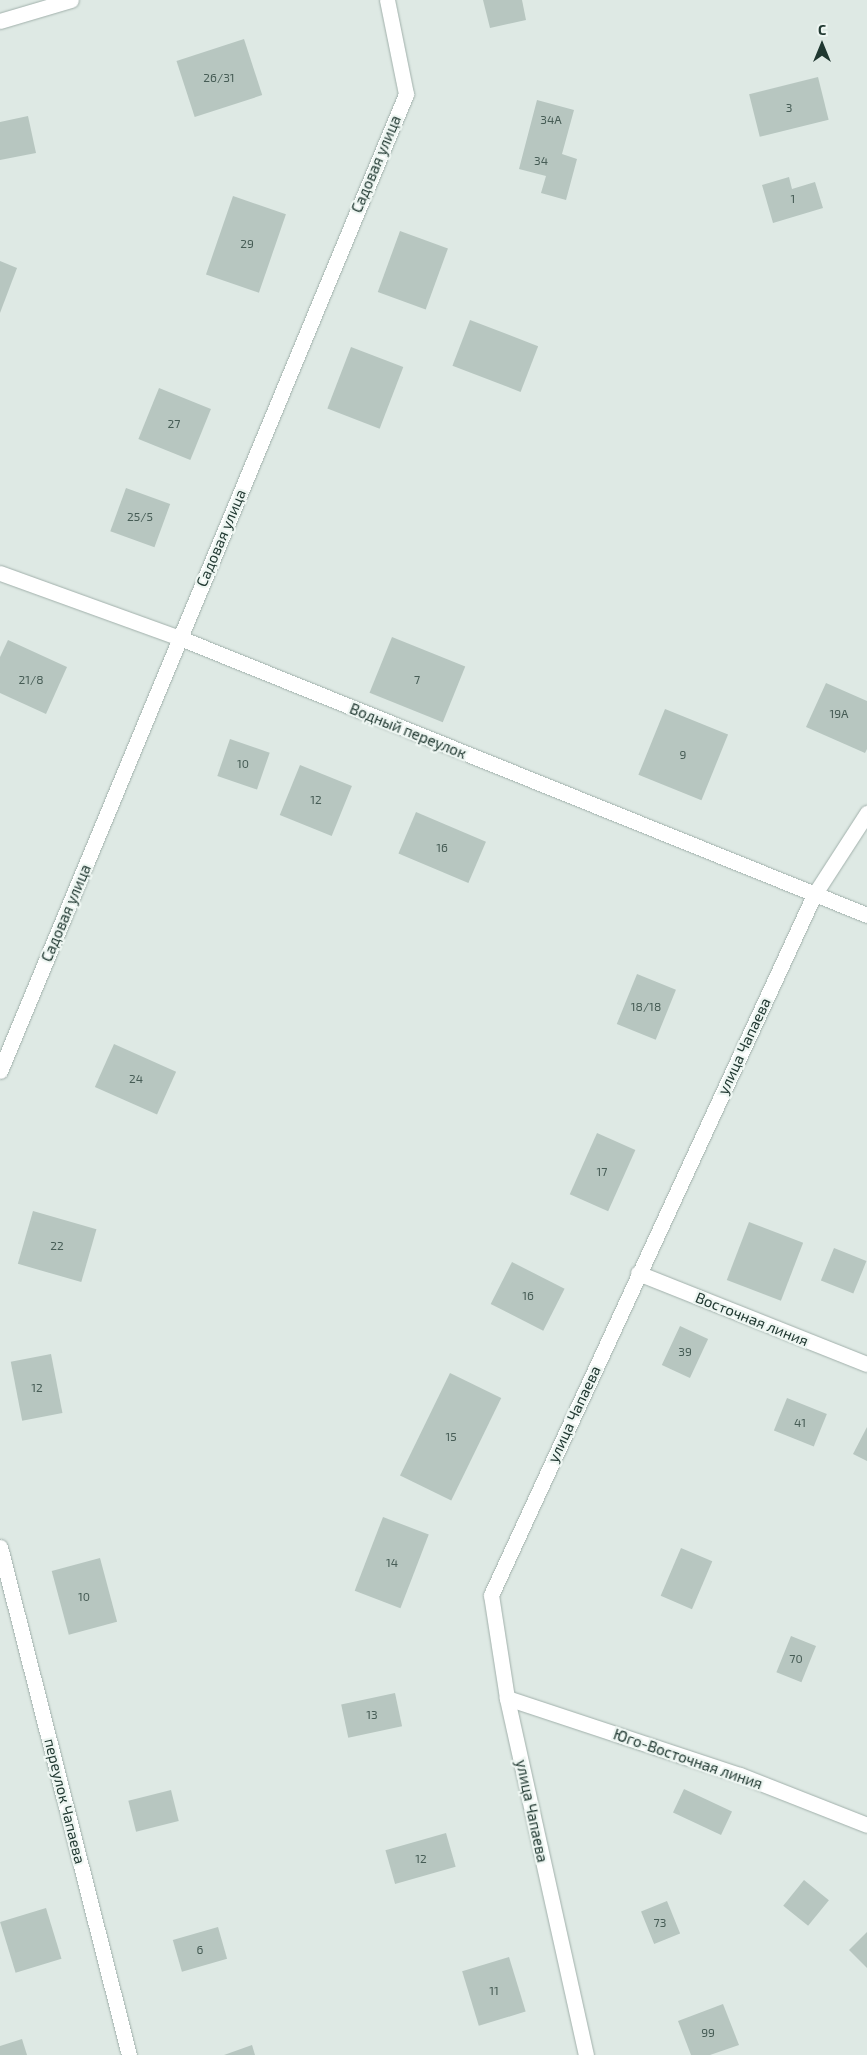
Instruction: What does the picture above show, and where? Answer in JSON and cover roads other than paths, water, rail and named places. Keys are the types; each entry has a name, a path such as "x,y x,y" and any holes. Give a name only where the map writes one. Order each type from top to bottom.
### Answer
{"street":[{"path":"0,21 71,0"},
{"name":"Садовая улица","path":"0,1072 406,94 387,0"},
{"name":"Водный переулок","path":"0,573 180,638 867,915"},
{"name":"улица Чапаева","path":"586,2055 507,1698 491,1595 814,895 867,813"},
{"name":"Восточная линия","path":"638,1273 867,1364"},
{"name":"переулок Чапаева","path":"0,1547 129,2055"},
{"name":"Юго-Восточная линия","path":"507,1698 740,1775 867,1825"}]}
